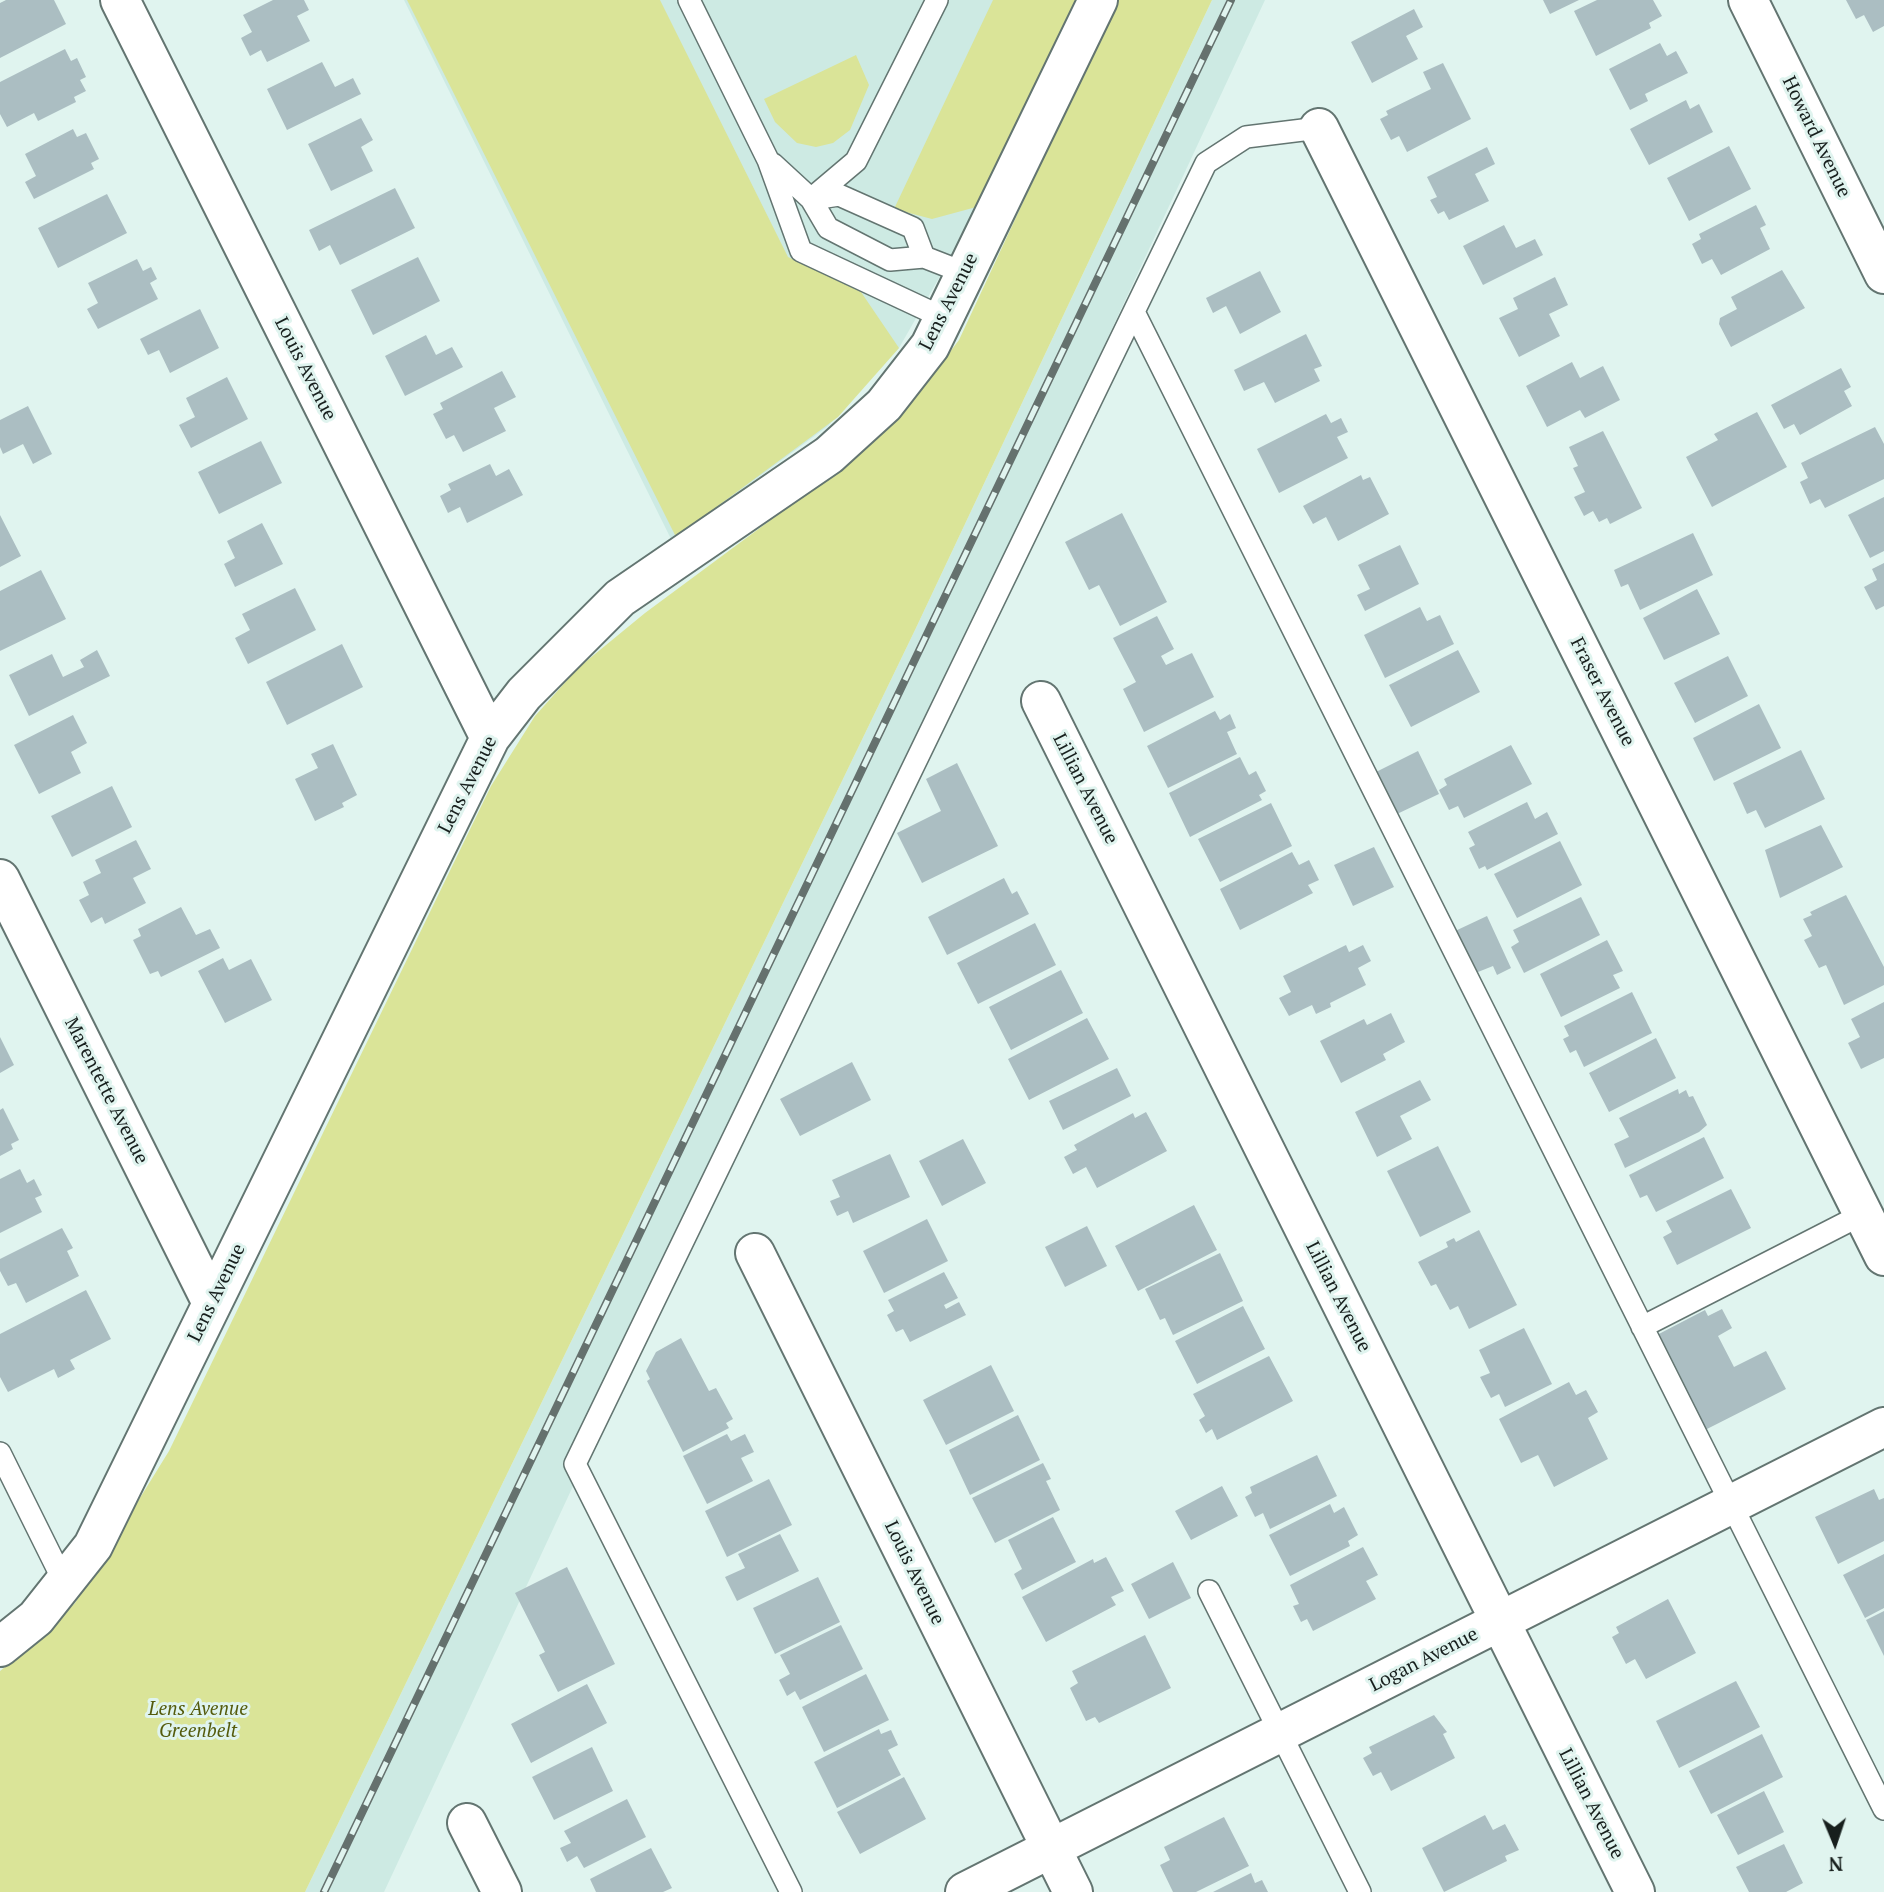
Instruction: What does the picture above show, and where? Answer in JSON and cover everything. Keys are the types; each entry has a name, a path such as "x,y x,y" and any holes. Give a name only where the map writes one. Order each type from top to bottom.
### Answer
{"street":[{"name":"Louis Avenue","path":"120,0 490,738"},
{"name":"Lens Avenue","path":"0,1647 36,1618 93,1546 490,738 524,694 621,598 829,455 884,405 930,346 1098,0"},
{"name":"Howard Avenue","path":"1748,0 1880,256"},
{"name":"Fraser Avenue","path":"1319,128 1884,1256"},
{"name":"Lillian Avenue","path":"1041,702 1635,1892"},
{"name":"Marentette Avenue","path":"0,879 212,1303"},
{"name":"Louis Avenue","path":"755,1253 1073,1892"},
{"name":"Logan Avenue","path":"965,1892 1884,1427"},
{"path":"467,1823 502,1892"}],"lane":[{"path":"689,0 768,160 801,251 944,318"},
{"path":"811,199 856,161 937,0"},
{"path":"791,1892 575,1464 1206,163 1246,138 1319,128"},
{"path":"768,160 811,199 828,228 890,260 924,257 965,273"},
{"path":"811,199 839,195 913,228 924,257"},
{"path":"1133,312 1884,1809"},
{"path":"1642,1327 1863,1214"},
{"path":"0,1453 64,1583"},
{"path":"1209,1591 1360,1892"}],"shaded area":[{"path":"404,0 1077,0 980,206 899,348 828,426 672,541"},
{"path":"1212,0 1265,0 384,1892 305,1892 915,630"}],"green space":[{"path":"407,0 660,0 788,257 861,292 899,348 838,417 676,537"},
{"path":"993,0 1077,0 980,206 932,219 894,209"},
{"name":"Lens Avenue Greenbelt","path":"1117,0 1212,0 915,630 305,1892 0,1892 0,1671 29,1648 75,1603 169,1451 491,786 535,716 578,668 645,613 853,459 908,407 959,340"},
{"path":"856,55 869,85 850,130 833,143 816,147 797,143 775,122 764,99"}],"building":[{"path":"6,0 54,0 66,24 0,58 0,3"},
{"path":"273,0 304,0 309,10 297,16 310,41 267,62 261,50 250,56 241,38 252,32 243,15"},
{"path":"1543,0 1579,0 1550,14"},
{"path":"1597,0 1653,0 1662,16 1649,23 1651,28 1596,56 1574,11"},
{"path":"1846,0 1884,0 1884,26 1873,32 1864,15 1856,19"},
{"path":"1414,9 1423,27 1406,36 1418,59 1372,83 1351,42"},
{"path":"1660,43 1667,56 1676,51 1688,73 1645,94 1648,101 1630,110 1609,69"},
{"path":"65,49 71,61 77,58 86,77 80,80 86,91 74,97 76,102 38,121 34,113 7,127 0,114 0,82"},
{"path":"322,62 335,87 353,78 361,94 287,130 267,89"},
{"path":"1443,63 1471,119 1407,152 1399,136 1391,140 1380,119 1388,115 1386,111 1431,89 1423,72"},
{"path":"1686,100 1690,109 1699,104 1713,132 1649,165 1630,129"},
{"path":"361,118 373,140 361,147 373,171 331,191 308,144"},
{"path":"73,129 77,137 86,133 99,159 91,163 94,169 34,199 25,182 36,176 25,154"},
{"path":"1729,146 1751,189 1689,221 1667,178"},
{"path":"1487,147 1495,164 1475,174 1489,201 1449,220 1444,211 1438,214 1430,200 1437,197 1427,177"},
{"path":"395,188 415,228 340,265 330,245 319,251 309,230"},
{"path":"107,194 127,233 58,268 38,228"},
{"path":"1756,205 1766,225 1760,228 1770,249 1721,275 1712,259 1702,264 1692,244 1701,239 1699,234"},
{"path":"1504,225 1516,248 1535,239 1543,255 1483,285 1463,246"},
{"path":"418,257 440,301 373,335 351,290"},
{"path":"137,259 143,271 151,267 157,279 150,283 158,299 98,329 87,309 98,303 88,283"},
{"path":"1782,270 1805,308 1731,347 1719,324 1720,318 1737,309 1731,297"},
{"path":"1260,271 1281,312 1240,334 1226,306 1213,313 1206,298"},
{"path":"1555,277 1568,305 1549,314 1560,336 1519,357 1499,318 1518,309 1513,298"},
{"path":"200,309 219,348 170,373 159,350 148,355 140,339"},
{"path":"1306,334 1322,366 1314,369 1320,381 1275,403 1264,382 1244,391 1234,370"},
{"path":"426,335 436,355 452,347 463,367 405,396 385,356"},
{"path":"1572,362 1580,378 1603,366 1620,400 1585,418 1580,410 1547,427 1526,386"},
{"path":"1841,368 1851,387 1844,391 1852,406 1800,435 1794,424 1784,429 1771,405"},
{"path":"502,371 516,397 494,408 506,431 463,452 454,435 446,439 433,414 443,409 440,403"},
{"path":"227,377 248,419 191,448 179,425 195,417 186,398"},
{"path":"28,406 52,454 33,464 23,444 3,454 0,447 0,420"},
{"path":"1757,412 1787,467 1712,507 1686,457 1718,440 1714,434"},
{"path":"1326,414 1331,423 1341,418 1348,432 1337,437 1348,458 1279,493 1257,449"},
{"path":"1875,427 1884,444 1884,479 1825,508 1820,499 1810,504 1800,482 1808,478 1801,463"},
{"path":"1603,431 1642,508 1610,524 1607,518 1599,522 1593,511 1584,516 1574,497 1585,492 1573,468 1578,466 1569,447"},
{"path":"261,441 282,483 219,514 198,472"},
{"path":"490,464 496,476 509,469 523,495 467,523 460,507 448,513 440,496 451,490 448,484"},
{"path":"1361,475 1363,480 1370,477 1389,514 1338,541 1326,517 1313,524 1303,506"},
{"path":"1884,497 1884,551 1870,558 1848,515"},
{"path":"1122,513 1167,602 1120,626 1099,585 1089,590 1065,542"},
{"path":"0,515 21,556 0,567"},
{"path":"262,523 283,564 235,587 224,564 235,558 227,541"},
{"path":"1693,533 1713,575 1640,610 1628,584 1621,587 1614,570"},
{"path":"1400,545 1419,584 1365,611 1357,595 1370,589 1358,565"},
{"path":"1884,563 1884,606 1876,610 1864,587 1877,580 1872,569"},
{"path":"41,570 66,619 0,651 0,591"},
{"path":"295,588 316,630 248,664 235,638 250,630 242,614"},
{"path":"1697,589 1720,634 1664,660 1643,618"},
{"path":"1420,607 1427,621 1440,615 1454,644 1385,678 1364,635"},
{"path":"1157,616 1174,649 1161,656 1166,665 1192,653 1214,697 1144,732 1123,689 1136,682 1113,638"},
{"path":"342,644 363,687 287,725 266,682"},
{"path":"97,650 110,676 29,716 9,675 52,654 63,677 84,667 80,660"},
{"path":"1458,650 1480,692 1411,727 1389,685"},
{"path":"1728,656 1748,696 1695,723 1674,683"},
{"path":"1759,704 1781,748 1714,781 1693,738"},
{"path":"1215,711 1220,720 1230,714 1236,728 1227,732 1237,754 1168,788 1147,746"},
{"path":"73,715 87,743 71,752 81,773 39,794 14,745"},
{"path":"333,744 357,795 342,803 344,807 315,821 295,779 318,768 311,754"},
{"path":"1511,745 1532,784 1464,818 1458,806 1449,810 1439,790 1447,785 1444,779"},
{"path":"1801,750 1825,799 1765,828 1756,810 1747,814 1733,783"},
{"path":"1418,751 1439,794 1397,814 1376,772"},
{"path":"1240,757 1249,775 1256,771 1266,791 1259,795 1262,800 1190,837 1169,793"},
{"path":"957,763 998,846 922,883 897,833 941,811 926,779"},
{"path":"112,786 132,827 72,857 51,816"},
{"path":"1527,802 1535,819 1547,812 1558,834 1487,870 1485,866 1479,869 1469,848 1475,845 1468,832"},
{"path":"1271,803 1292,846 1220,882 1198,839"},
{"path":"1821,825 1843,867 1780,898 1765,850"},
{"path":"136,840 151,869 133,878 146,903 105,924 102,917 91,923 79,900 89,895 83,882 101,873 95,860"},
{"path":"1560,841 1582,885 1517,918 1494,874"},
{"path":"1374,847 1394,887 1353,906 1334,865"},
{"path":"1292,852 1299,865 1309,860 1319,880 1308,885 1313,893 1240,930 1220,889"},
{"path":"1004,878 1012,894 1017,891 1029,914 947,955 928,917"},
{"path":"1846,895 1884,967 1884,985 1844,1005 1826,965 1819,968 1804,940 1812,936 1803,919 1812,915 1810,912"},
{"path":"1581,897 1600,935 1524,973 1511,947 1519,942 1513,930"},
{"path":"181,907 196,935 210,929 220,948 161,977 158,971 150,974 133,940 141,936 138,929"},
{"path":"1487,916 1511,968 1497,975 1493,966 1473,974 1453,932"},
{"path":"1035,923 1056,965 978,1004 957,963"},
{"path":"1607,940 1623,971 1613,975 1620,988 1561,1017 1540,974"},
{"path":"1346,945 1349,952 1363,945 1371,961 1358,968 1366,985 1330,1003 1331,1007 1316,1014 1312,1005 1289,1016 1279,998 1291,992 1283,976"},
{"path":"223,958 229,970 251,959 272,1000 225,1023 198,971"},
{"path":"1061,970 1083,1013 1011,1050 989,1007"},
{"path":"1632,992 1652,1033 1584,1067 1576,1050 1570,1053 1563,1039 1569,1036 1564,1026"},
{"path":"1884,1002 1884,1058 1861,1069 1848,1043 1860,1037 1851,1019"},
{"path":"1391,1013 1405,1042 1383,1054 1386,1060 1341,1083 1320,1041 1364,1019 1367,1025"},
{"path":"1087,1018 1109,1059 1029,1100 1008,1059"},
{"path":"0,1037 14,1065 0,1073"},
{"path":"1656,1038 1676,1078 1609,1112 1589,1073"},
{"path":"852,1062 871,1100 800,1136 780,1099"},
{"path":"1117,1068 1131,1096 1063,1130 1049,1101"},
{"path":"1420,1080 1431,1100 1400,1116 1412,1139 1377,1157 1355,1112"},
{"path":"1678,1089 1679,1094 1686,1090 1689,1097 1693,1096 1707,1125 1699,1132 1625,1168 1614,1144 1629,1137 1619,1118"},
{"path":"3,1108 19,1140 11,1144 13,1149 0,1156 0,1110"},
{"path":"1146,1112 1167,1151 1097,1188 1086,1167 1073,1174 1064,1157 1077,1150 1074,1145 1133,1113 1135,1118"},
{"path":"1704,1137 1724,1178 1656,1212 1647,1195 1640,1198 1629,1175"},
{"path":"963,1139 986,1183 942,1206 919,1161"},
{"path":"1438,1146 1471,1212 1420,1237 1387,1171"},
{"path":"890,1154 910,1197 853,1223 848,1211 837,1216 830,1201 840,1197 832,1180"},
{"path":"20,1169 27,1183 34,1179 42,1195 35,1198 42,1212 0,1233 0,1179"},
{"path":"1731,1189 1751,1228 1677,1265 1663,1237 1672,1232 1666,1221"},
{"path":"1194,1205 1217,1250 1138,1291 1115,1246"},
{"path":"927,1219 948,1261 884,1293 863,1251"},
{"path":"1087,1226 1107,1266 1065,1287 1045,1247"},
{"path":"62,1228 73,1248 67,1251 79,1276 26,1303 16,1283 8,1286 0,1271 0,1259"},
{"path":"1479,1230 1517,1305 1469,1329 1458,1306 1450,1310 1436,1284 1431,1286 1418,1262 1448,1247 1446,1242 1454,1238 1456,1242"},
{"path":"1220,1253 1243,1301 1173,1335 1165,1318 1160,1320 1145,1289"},
{"path":"944,1272 958,1298 944,1305 946,1309 959,1302 966,1315 910,1342 903,1329 896,1332 887,1315 894,1311 888,1300"},
{"path":"86,1290 111,1339 70,1360 75,1369 58,1378 54,1369 8,1392 0,1377 0,1334"},
{"path":"1243,1306 1265,1349 1197,1384 1175,1341"},
{"path":"1722,1309 1732,1328 1718,1336 1734,1367 1766,1351 1786,1389 1705,1430 1655,1336 1705,1310 1708,1316"},
{"path":"1524,1328 1552,1384 1505,1407 1499,1394 1491,1398 1480,1377 1490,1373 1479,1350"},
{"path":"681,1338 709,1391 716,1388 733,1419 726,1423 729,1428 683,1452 647,1381 650,1379 646,1371 656,1352"},
{"path":"1269,1356 1293,1401 1217,1440 1212,1429 1206,1433 1199,1420 1205,1416 1193,1394"},
{"path":"991,1365 1014,1411 946,1445 923,1400"},
{"path":"1569,1382 1576,1395 1586,1390 1598,1412 1588,1418 1608,1459 1554,1487 1538,1455 1521,1463 1499,1419"},
{"path":"1018,1415 1040,1460 970,1495 949,1450"},
{"path":"727,1434 731,1441 745,1434 754,1452 741,1458 753,1481 707,1504 683,1456"},
{"path":"1317,1455 1337,1496 1270,1529 1263,1513 1255,1517 1245,1497 1252,1493 1250,1487"},
{"path":"1043,1463 1051,1479 1046,1481 1060,1510 995,1543 972,1498"},
{"path":"769,1479 792,1525 727,1557 705,1511"},
{"path":"1222,1486 1238,1516 1191,1540 1175,1511"},
{"path":"1874,1489 1879,1500 1884,1498 1884,1541 1838,1564 1815,1517"},
{"path":"1330,1504 1334,1513 1344,1507 1358,1535 1348,1541 1350,1546 1290,1576 1269,1535"},
{"path":"1053,1517 1076,1562 1022,1590 1014,1574 1022,1569 1008,1540"},
{"path":"780,1534 799,1571 737,1601 725,1577 745,1568 738,1554"},
{"path":"1363,1547 1378,1575 1366,1581 1376,1599 1313,1631 1307,1619 1301,1622 1293,1606 1299,1604 1290,1585"},
{"path":"1884,1554 1884,1608 1865,1618 1843,1575"},
{"path":"1106,1557 1124,1591 1111,1597 1116,1605 1046,1642 1022,1597 1093,1559 1094,1563"},
{"path":"1173,1562 1191,1598 1149,1619 1131,1584"},
{"path":"567,1567 615,1664 558,1692 539,1655 545,1652 515,1593"},
{"path":"818,1577 840,1622 775,1654 753,1608"},
{"path":"1668,1599 1696,1653 1646,1679 1635,1659 1626,1664 1612,1637 1619,1633 1616,1627"},
{"path":"1884,1611 1884,1656 1866,1620"},
{"path":"841,1625 863,1669 800,1700 795,1691 787,1696 779,1680 790,1674 780,1655"},
{"path":"1145,1635 1171,1688 1099,1723 1095,1717 1086,1721 1070,1688 1078,1683 1072,1671"},
{"path":"866,1674 889,1720 824,1752 802,1707"},
{"path":"1736,1681 1760,1727 1679,1768 1656,1721"},
{"path":"587,1684 607,1723 531,1763 511,1724"},
{"path":"1434,1715 1447,1732 1443,1734 1455,1758 1391,1791 1381,1772 1373,1776 1363,1758 1372,1753 1369,1747"},
{"path":"879,1729 881,1734 891,1730 898,1745 888,1750 901,1775 837,1808 814,1762"},
{"path":"1762,1734 1783,1777 1711,1814 1689,1771"},
{"path":"592,1747 613,1791 554,1820 532,1777"},
{"path":"904,1777 926,1819 860,1854 837,1812"},
{"path":"1764,1791 1784,1832 1738,1855 1717,1815"},
{"path":"627,1799 646,1837 584,1868 577,1856 567,1862 560,1848 571,1843 564,1831"},
{"path":"1485,1815 1493,1830 1505,1824 1519,1850 1505,1856 1507,1861 1444,1892 1422,1848"},
{"path":"1224,1817 1249,1866 1196,1892 1173,1892 1160,1865 1170,1860 1164,1847"},
{"path":"1784,1844 1803,1883 1786,1892 1749,1892 1736,1867"},
{"path":"651,1848 672,1888 663,1892 596,1892 590,1879"},
{"path":"1251,1873 1255,1883 1262,1880 1268,1892 1213,1892"}],"railway":[{"path":"324,1892 1231,0"}]}
